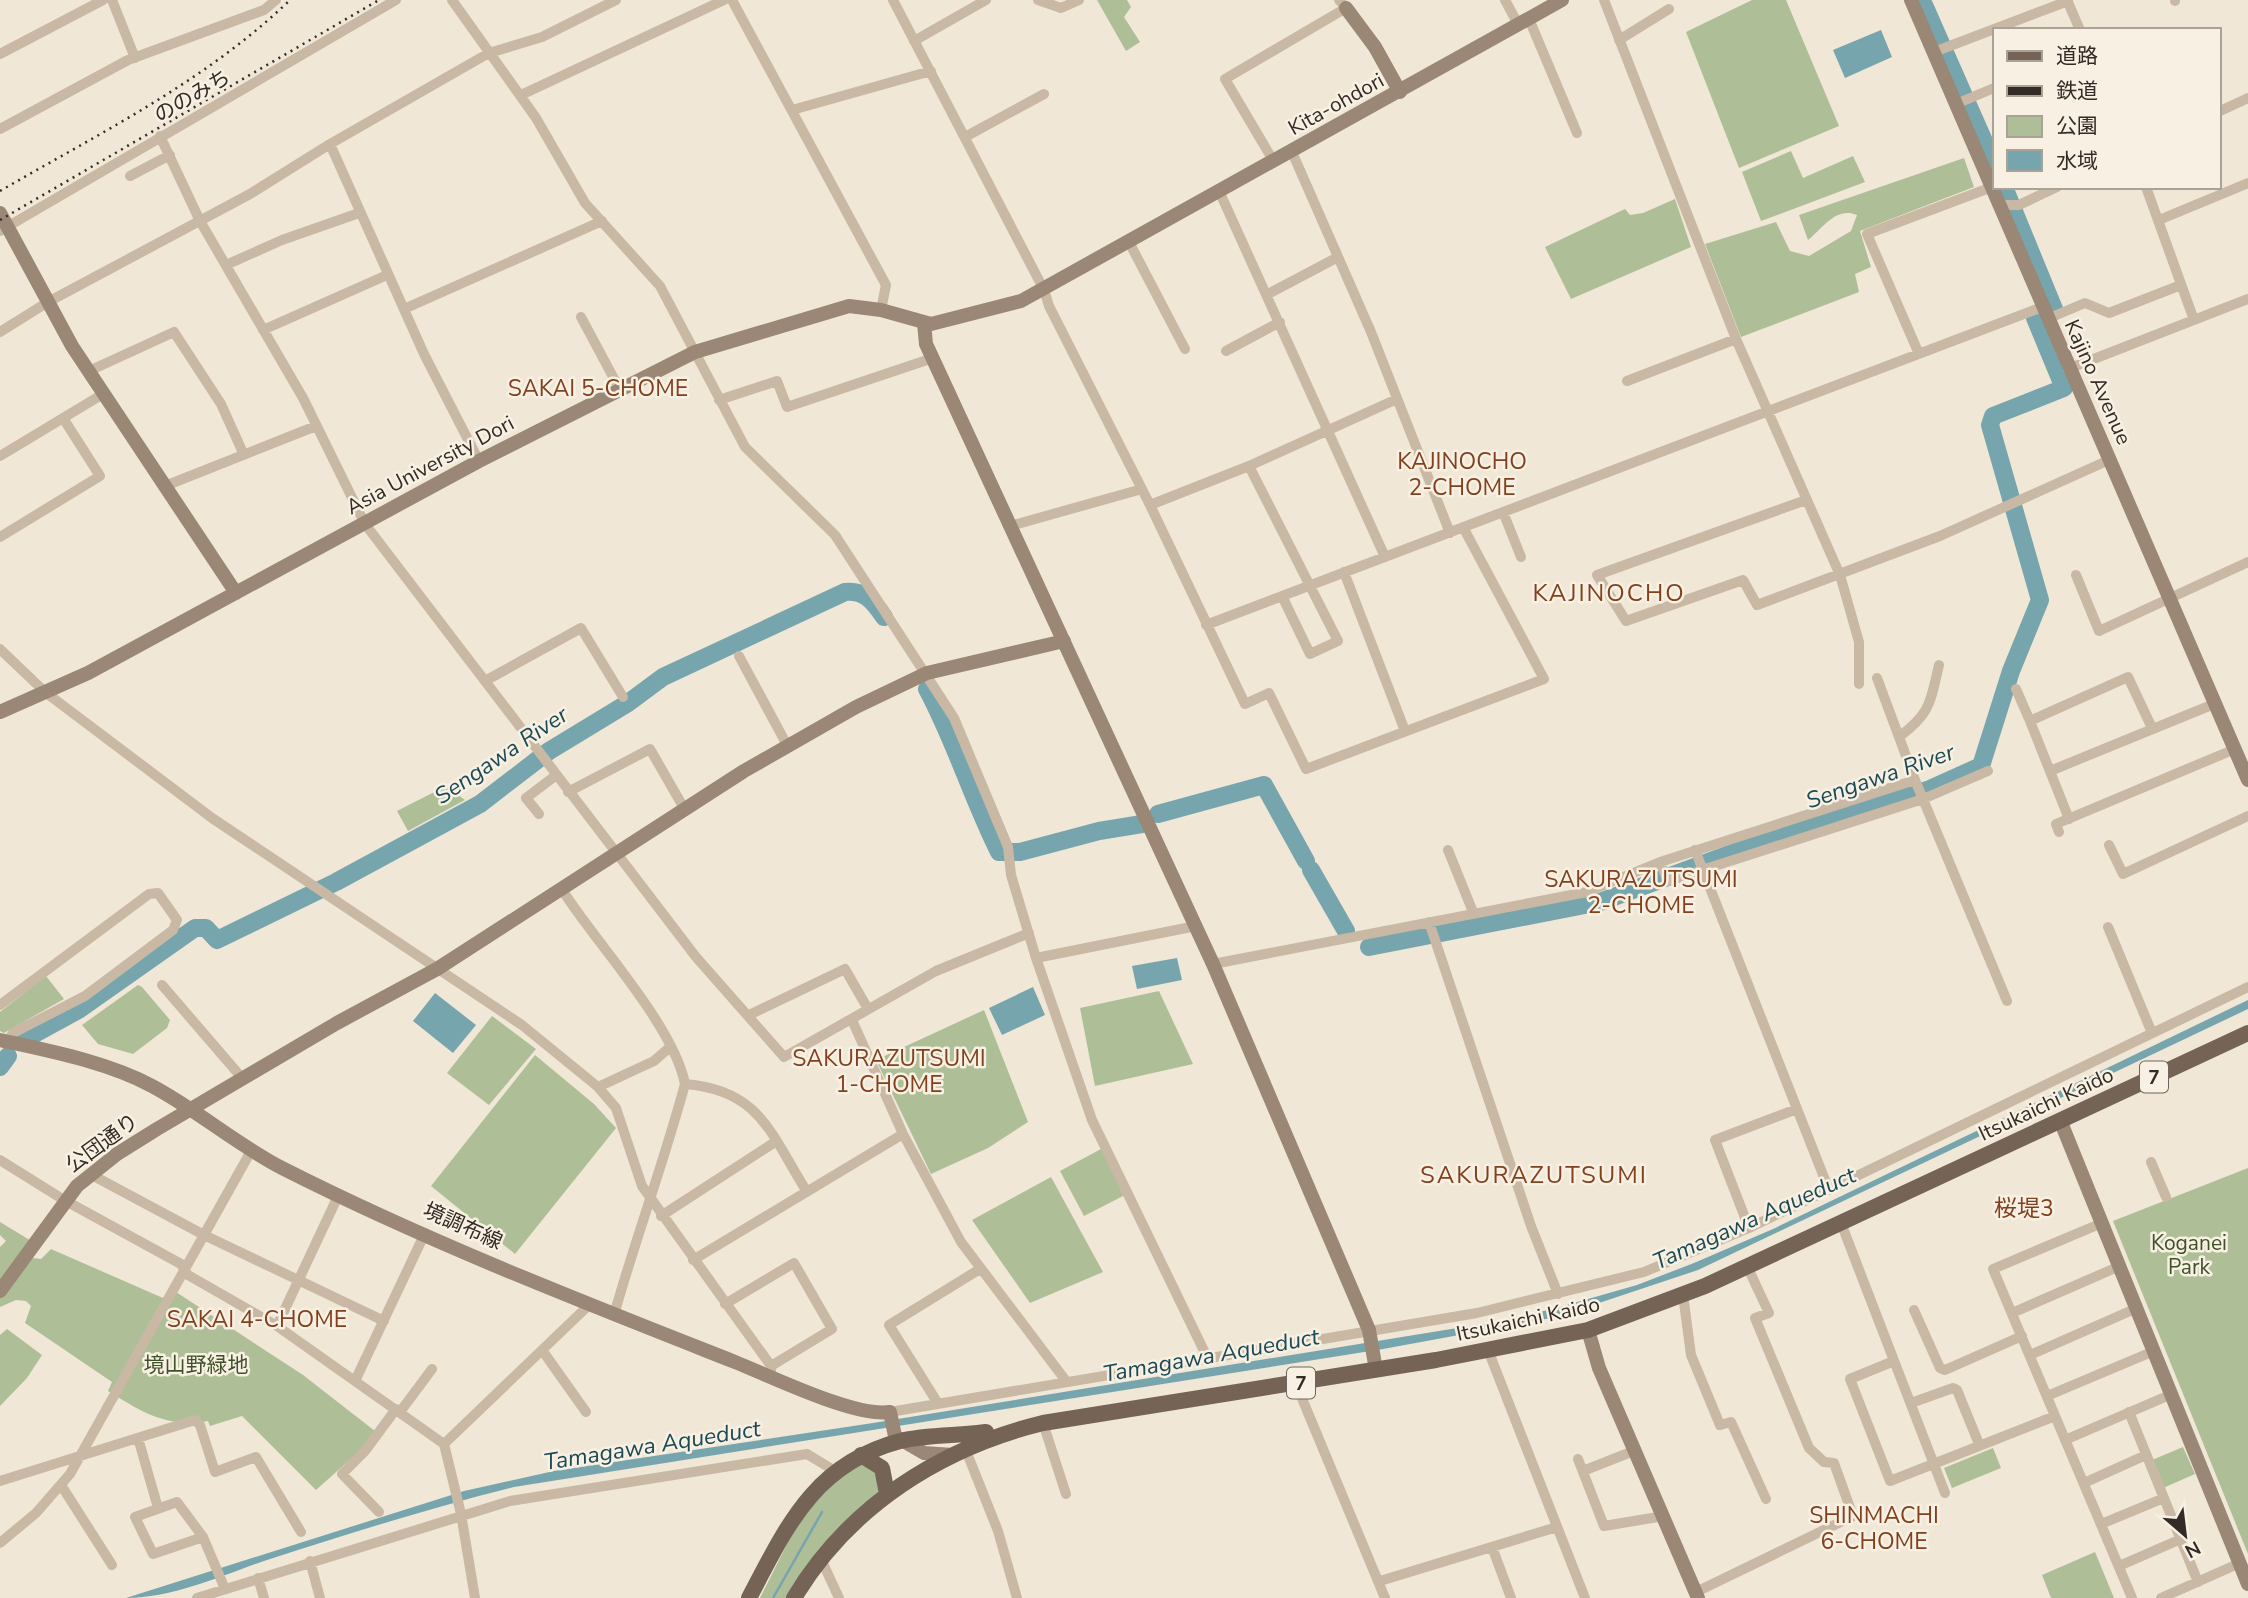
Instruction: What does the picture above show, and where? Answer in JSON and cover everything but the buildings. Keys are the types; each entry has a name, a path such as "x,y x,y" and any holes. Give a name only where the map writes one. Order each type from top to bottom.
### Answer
{"main road":[{"name":"Itsukaichi Kaido","path":"794,1598 821,1559 853,1523 887,1494 959,1451 1013,1430 1043,1423 1296,1384 1376,1365 1488,1350 1588,1330 1747,1266 2248,1032"},
{"name":"Itsukaichi Kaido","path":"749,1598 799,1511 822,1481 835,1471 899,1438 1013,1430"},
{"path":"862,1455 882,1468 888,1483 887,1494"}],"street":[{"path":"0,54 103,0"},
{"path":"112,0 135,58"},
{"path":"0,129 135,58 264,10 276,0"},
{"name":"ののみち","path":"2,223 160,136 396,0"},
{"path":"452,0 521,95 585,203 660,286 745,447 835,535 954,718 1008,847 1009,861 1036,958 1092,1120 1207,1357"},
{"path":"0,332 48,302 200,221 489,53 542,37 616,0"},
{"path":"521,95 724,0"},
{"path":"732,0 887,285 881,310"},
{"path":"893,0 1044,290 1049,306 1150,505 1245,704 1269,693 1307,769 1544,679 1463,527"},
{"path":"914,41 986,0"},
{"path":"1038,0 1061,8 1079,0"},
{"path":"1505,0 1524,22 1577,133"},
{"name":"Kita-ohdori","path":"1129,242 1562,0"},
{"path":"1604,0 1735,339 1840,575 1859,642 1859,684"},
{"name":"Kajino Avenue","path":"1912,0 1941,48 1964,101 1992,187"},
{"path":"1995,28 2068,1 2079,28"},
{"path":"1274,162 1225,79 1345,3 1400,92"},
{"path":"1619,40 1669,9"},
{"path":"1941,48 1993,29"},
{"path":"792,110 931,71"},
{"path":"1964,101 1993,88"},
{"path":"965,137 1044,94"},
{"path":"2220,111 2248,98"},
{"path":"160,136 200,221 316,426 365,524 540,757 696,957 749,1014 784,1057 936,971 1029,933"},
{"path":"330,144 387,275 478,461"},
{"path":"1292,152 1397,399 1450,533"},
{"path":"130,176 170,155"},
{"path":"2159,219 2248,183"},
{"path":"1919,354 1867,234 1992,187"},
{"name":"Kajino Avenue","path":"1994,189 2009,205 2045,313 2068,369 2248,780"},
{"path":"2009,205 2052,189"},
{"path":"2147,189 2194,320"},
{"path":"1220,193 1385,557"},
{"path":"226,265 282,240 359,213"},
{"path":"404,309 602,221"},
{"path":"2,223 103,394 236,593"},
{"path":"1129,242 1185,349"},
{"name":"Asia University Dori","path":"0,712 88,673 478,461 695,352 841,307 881,310 924,323 941,323 997,309 1044,290 1129,242"},
{"path":"1268,295 1338,257"},
{"path":"263,330 387,275"},
{"path":"1206,625 1919,354 2045,313 2085,303 2109,313 2181,285"},
{"path":"2068,369 2248,299"},
{"path":"580,317 619,388"},
{"path":"1226,351 1280,322"},
{"path":"924,323 923,337 1213,964 1370,1332 1376,1365"},
{"path":"89,371 174,332 221,404 244,455"},
{"path":"1627,381 1735,339"},
{"path":"719,400 777,381 787,407 933,358"},
{"path":"0,456 103,394"},
{"path":"1150,505 1249,466 1397,399"},
{"path":"0,537 100,476 63,418"},
{"path":"165,486 316,426"},
{"path":"1806,500 1597,575 1626,621 1743,580 1757,605 1840,575 2013,504 2109,460"},
{"path":"1249,466 1338,640 1310,653 1282,596"},
{"path":"1010,526 1142,489"},
{"path":"1503,512 1521,556"},
{"path":"2076,575 2099,631 2248,562"},
{"path":"1344,572 1405,731"},
{"path":"485,681 581,628 623,696"},
{"name":"公団通り","path":"0,1291 26,1259 64,1200 90,1174 191,1109 437,969 787,745 856,707 927,673 1064,641"},
{"path":"0,649 45,692 203,811 531,1032 598,1087 616,1108 632,1149 637,1176 648,1201 771,1371 832,1329 794,1263 725,1304"},
{"path":"740,656 787,745"},
{"path":"1899,737 1921,721 1929,706 1939,666"},
{"path":"2030,721 2128,677 2152,728"},
{"path":"1877,678 1916,782 2007,1001"},
{"path":"2016,689 2069,819"},
{"path":"2050,771 2214,704"},
{"path":"568,792 650,749 685,810"},
{"path":"2059,832 2056,824 2235,749"},
{"path":"1660,862 1668,881 1923,799 1988,771"},
{"path":"539,814 526,799 555,776"},
{"path":"1213,964 1430,927 1473,912 1587,892 1695,850 1916,782"},
{"path":"2109,845 2123,874 2248,816"},
{"path":"1448,850 1473,912"},
{"path":"1695,850 1829,1189"},
{"path":"562,891 650,1011 683,1072 685,1084 666,1157 648,1201 614,1315"},
{"path":"0,1005 149,894 158,893 177,920 173,930 85,996 13,1033 4,1041"},
{"path":"1036,958 1196,926"},
{"path":"1430,927 1531,1226 1558,1294"},
{"path":"2108,927 2152,1033"},
{"path":"749,1014 845,969 868,1009"},
{"path":"162,985 242,1078"},
{"path":"911,1479 915,1458 899,1438 890,1414 937,1402 1477,1313 1644,1272 1749,1228 2248,987"},
{"path":"852,1020 902,1134 961,1242 1066,1381"},
{"name":"境調布線","path":"4,1041 114,1070 150,1085 251,1150 425,1233 614,1315 771,1371 865,1412 890,1414"},
{"path":"598,1087 654,1061 670,1047"},
{"path":"685,1084 702,1086 746,1101 758,1114 807,1192"},
{"path":"1749,1228 1715,1140 1797,1109"},
{"path":"2060,1120 2248,1584"},
{"path":"693,1260 902,1134"},
{"path":"661,1216 775,1142"},
{"path":"0,1543 36,1513 80,1458 251,1150"},
{"path":"0,1160 64,1200 181,1264 185,1271 277,1326 443,1444 460,1510 475,1598"},
{"path":"2151,1162 2166,1197"},
{"path":"90,1174 204,1235 384,1321"},
{"path":"277,1326 339,1194"},
{"path":"1841,1223 1945,1493"},
{"path":"2102,1223 1993,1269 2132,1598"},
{"path":"355,1381 425,1233"},
{"path":"1588,1330 1599,1368 1697,1595 1853,1516 1835,1463 1824,1462 1809,1448 1755,1318 1769,1312 1747,1266"},
{"path":"2012,1313 2120,1266"},
{"path":"937,1402 889,1325 980,1269"},
{"path":"1683,1294 1691,1355 1701,1380 1720,1425 1731,1422 1766,1499"},
{"path":"443,1444 590,1304"},
{"path":"2029,1355 2137,1308"},
{"path":"1914,1310 1940,1368 1945,1370 2022,1336"},
{"path":"542,1350 586,1412"},
{"path":"1488,1350 1586,1598"},
{"path":"2047,1396 2154,1351"},
{"path":"1894,1361 1850,1379 1890,1481 2055,1416"},
{"path":"379,1513 342,1474 365,1451 432,1369"},
{"path":"1296,1384 1385,1598"},
{"path":"1911,1403 1953,1388 1957,1390 1979,1444"},
{"path":"2065,1440 2172,1394"},
{"path":"2129,1412 2198,1582"},
{"path":"0,1481 195,1420 200,1425 215,1472 256,1457 302,1532"},
{"path":"1043,1423 1066,1494"},
{"path":"138,1438 158,1508"},
{"path":"899,1438 924,1453 959,1451 998,1531 1017,1598"},
{"path":"1583,1471 1636,1450"},
{"path":"221,1579 258,1578 460,1510 510,1501 807,1454 835,1471"},
{"path":"2084,1483 2146,1455"},
{"path":"1578,1459 1604,1526 1664,1516"},
{"path":"61,1485 112,1564"},
{"path":"2101,1524 2164,1498"},
{"path":"203,1537 153,1554 135,1517 177,1502 203,1537 221,1579"},
{"path":"1380,1581 1557,1527"},
{"path":"2119,1566 2181,1539"},
{"path":"1492,1547 1511,1598"},
{"path":"821,1559 839,1598"},
{"path":"310,1561 320,1598"},
{"path":"2161,1598 2240,1563"},
{"path":"258,1578 264,1598"},
{"path":"197,1598 212,1596 221,1579"}],"green space":[{"path":"1097,0 1127,0 1131,7 1124,17 1140,42 1126,51"},
{"path":"1752,0 1786,0 1839,126 1739,168 1686,32"},
{"path":"1791,151 1803,178 1853,156 1865,182 1761,221 1742,172"},
{"path":"1964,158 1974,187 1860,231 1871,267 1855,274 1859,292 1741,337 1705,244 1776,222 1790,251 1809,256 1851,231 1857,215 1843,213 1836,216 1808,240 1799,215"},
{"path":"1675,199 1691,247 1571,299 1545,247 1625,209 1630,215 1643,213"},
{"path":"446,786 465,800 408,831 397,811"},
{"path":"46,976 64,999 4,1033 0,1031 0,1012"},
{"path":"138,985 170,1020 167,1028 133,1054 98,1044 82,1025"},
{"path":"1159,991 1193,1064 1095,1086 1080,1008"},
{"path":"984,1010 1028,1122 988,1148 931,1174 876,1060"},
{"path":"492,1016 536,1049 489,1105 447,1073"},
{"path":"535,1055 594,1104 616,1128 515,1254 431,1186"},
{"path":"1101,1149 1125,1195 1084,1216 1060,1171"},
{"name":"Koganei Park","path":"2248,1168 2248,1554 2113,1221"},
{"path":"1051,1177 1103,1272 1030,1303 972,1220"},
{"name":"境山野緑地","path":"0,1222 33,1242 33,1258 41,1259 51,1249 163,1298 176,1292 303,1375 375,1431 363,1448 316,1490 242,1416 210,1426 208,1421 193,1423 167,1420 132,1406 108,1391 112,1382 25,1323 31,1306 26,1301 16,1300 0,1307 0,1247 6,1241 0,1235"},
{"path":"7,1329 42,1355 27,1378 0,1406 0,1335"},
{"path":"2183,1447 2195,1474 2163,1488 2152,1460"},
{"path":"1993,1448 2001,1468 1952,1488 1944,1468"},
{"path":"856,1459 877,1472 882,1490 787,1598 760,1598 800,1518"},
{"path":"2095,1552 2114,1598 2051,1598 2042,1575"}],"water":[{"path":"1881,30 1892,57 1845,78 1833,50"},
{"path":"1177,958 1182,980 1137,989 1132,966"},
{"path":"1033,987 1045,1015 1002,1035 989,1008"},
{"path":"435,993 476,1025 453,1053 413,1021"},
{"path":"2248,1000 2248,1009 1698,1270 1557,1317 1383,1349 514,1487 357,1531 179,1590 126,1598 464,1491 554,1471 873,1423 1488,1323 1553,1309 1637,1285 1773,1229"}],"waterway":[{"name":"Sengawa River","path":"1924,5 1993,162"},
{"name":"Sengawa River","path":"2005,189 2054,309"},
{"name":"Sengawa River","path":"1369,947 1600,902 1776,837 1930,789 1981,766 2011,671 2040,600 1990,425 1993,416 2064,388 2035,318 2042,315"},
{"name":"Sengawa River","path":"25,1039 80,1009 195,928 206,928 217,940 336,882 480,804 549,751 628,703 663,677 845,592 858,593 868,598 884,617"},
{"name":"Sengawa River","path":"927,689 999,852 1020,852 1099,831 1142,824"},
{"name":"Sengawa River","path":"1158,814 1264,785 1306,861"},
{"name":"Sengawa River","path":"1311,870 1346,931"},
{"name":"Sengawa River","path":"0,1067 8,1056"},
{"path":"773,1598 822,1512"}],"railway":[{"path":"0,191 188,81 258,29 290,0"},
{"path":"0,220 379,0"}],"district":[{"name":"SAKAI 5-CHOME","path":"598,388"},
{"name":"KAJINOCHO 2-CHOME","path":"1462,474"},
{"name":"KAJINOCHO","path":"1609,593"},
{"name":"SAKURAZUTSUMI 2-CHOME","path":"1641,892"},
{"name":"SAKURAZUTSUMI 1-CHOME","path":"889,1071"},
{"name":"SAKURAZUTSUMI","path":"1534,1175"},
{"name":"桜堤3","path":"2024,1208"},
{"name":"SAKAI 4-CHOME","path":"257,1319"},
{"name":"SHINMACHI 6-CHOME","path":"1874,1528"}],"water label":[{"name":"Tamagawa Aqueduct","path":"1754,1218"},
{"name":"Tamagawa Aqueduct","path":"1211,1355"},
{"name":"Tamagawa Aqueduct","path":"652,1445"}]}
